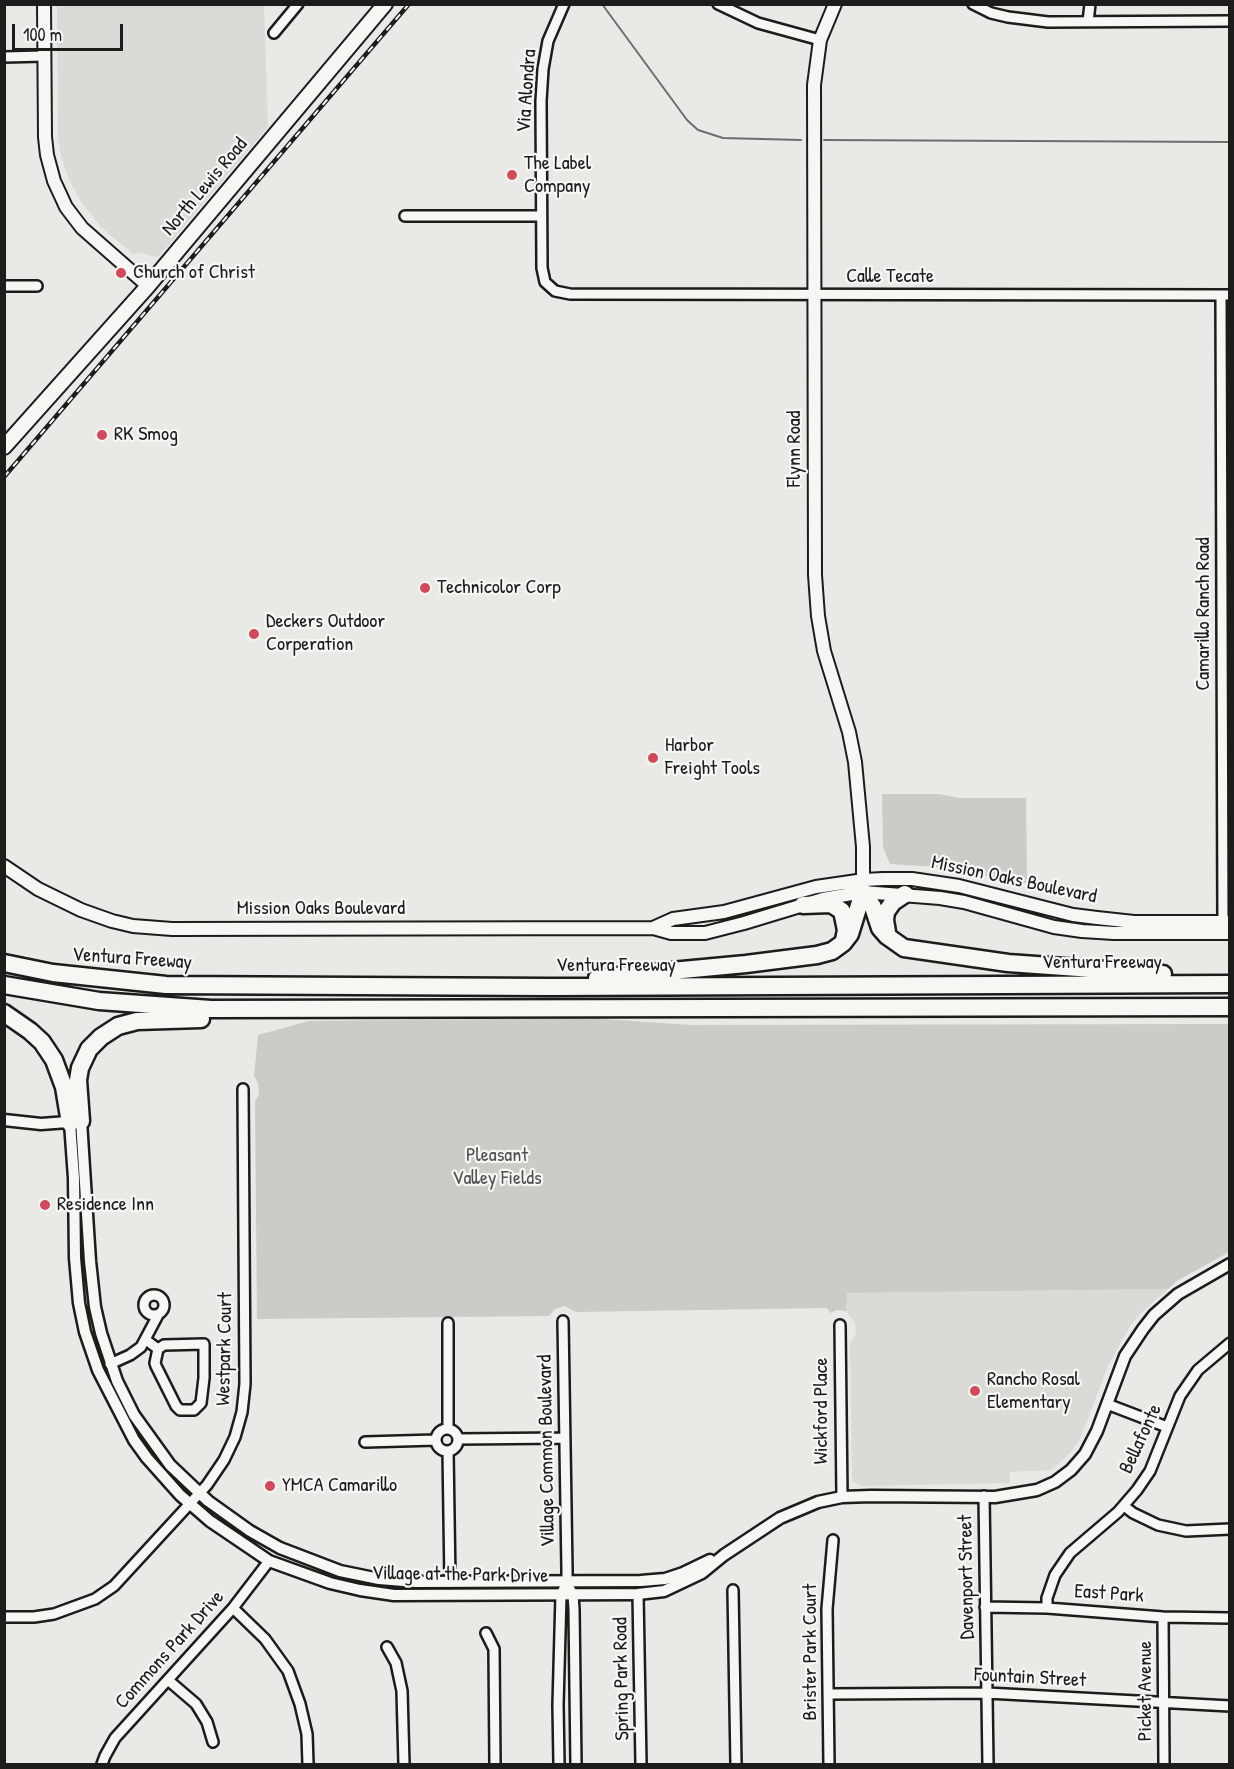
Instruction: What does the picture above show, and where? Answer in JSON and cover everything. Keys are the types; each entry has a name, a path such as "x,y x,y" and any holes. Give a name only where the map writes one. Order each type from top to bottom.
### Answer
{"highway":[{"path":"863,886 880,928 904,948 1008,963 1165,974 1205,984"},
{"path":"506,987 817,955 832,951 843,943 855,925 863,886"},
{"path":"887,936 886,912 893,902 905,894"},
{"path":"803,905 831,904 842,911 846,930 843,943"},
{"name":"Ventura Freeway","path":"4,963 53,973 166,985 506,987 1230,984"},
{"path":"4,985 99,1001 154,1006 300,1009 1230,1006"},
{"path":"76,1122 80,1068 89,1049 108,1031 137,1021 206,1018 300,1009"},
{"path":"4,1013 30,1030 42,1042 54,1060 76,1122"}],"main road":[{"path":"44,4 46,146 52,176 58,192 75,220 89,235 148,285"},
{"name":"North Lewis Road","path":"4,447 148,285 385,4"},
{"name":"Flynn Road","path":"836,4 820,40 814,85 815,589 824,651 849,732 855,762 863,886"},
{"name":"Mission Oaks Boulevard","path":"4,866 38,890 70,906 135,927 213,929 653,928 671,933 705,933 744,924 863,886 964,902 1044,924 1082,931 1114,933 1226,927"},
{"name":"Mission Oaks Boulevard","path":"653,928 674,919 724,912 816,887 933,881 983,891 1073,915 1106,920 1226,927"}],"street":[{"path":"274,33 298,4"},
{"name":"Via Alondra","path":"551,289 543,276 541,216 543,69 550,34 564,4"},
{"path":"718,4 758,23 820,40"},
{"path":"972,4 991,13 1034,21 1230,21"},
{"path":"1088,22 1090,4"},
{"path":"4,57 44,56"},
{"path":"405,216 541,216"},
{"path":"4,286 37,286"},
{"name":"Calle Tecate","path":"551,289 570,294 1225,295"},
{"name":"Camarillo Ranch Road","path":"1225,295 1226,927"},
{"name":"Westpark Court","path":"4,1617 34,1617 74,1607 95,1599 114,1586 199,1494 224,1460 235,1437 243,1412 245,1384 243,1089"},
{"path":"4,1120 33,1124 76,1122"},
{"name":"Village at the Park Drive","path":"76,1122 93,1298 111,1364 125,1397 170,1465 199,1494 250,1531 310,1561 340,1571 380,1579 450,1582 641,1581 665,1579 724,1555"},
{"name":"Village at the Park Drive","path":"76,1122 74,1178 77,1280 80,1303 91,1351 109,1394 134,1440 147,1458 190,1504 210,1521 269,1561 330,1583 394,1595 573,1595 638,1594 664,1591 688,1581 711,1567 724,1555 780,1518 818,1502 842,1497 984,1496 1018,1494 1037,1490 1071,1470 1085,1454 1097,1431 1125,1356 1154,1315 1178,1294 1230,1264"},
{"path":"111,1364 136,1351 146,1340 159,1310"},
{"name":"Village Common Boulevard","path":"563,1321 567,1581 573,1595 576,1764"},
{"path":"448,1323 448,1429"},
{"name":"Wickford Place","path":"840,1325 842,1497"},
{"path":"146,1340 158,1349"},
{"name":"Bellafonte","path":"1047,1608 1047,1598 1055,1575 1070,1552 1124,1506 1150,1471 1180,1396 1198,1370 1230,1343"},
{"path":"204,1344 204,1378 199,1407 194,1410 180,1410 177,1407 155,1363 158,1349 165,1345 204,1344"},
{"path":"1107,1404 1167,1427"},
{"path":"448,1429 456,1433 458,1439 456,1446 448,1450 441,1449 436,1440 441,1431 448,1429"},
{"path":"458,1439 564,1438"},
{"path":"365,1442 436,1440"},
{"path":"448,1450 450,1582"},
{"name":"Davenport Street","path":"984,1496 988,1764"},
{"path":"1124,1506 1158,1525 1186,1531 1230,1529"},
{"name":"Brister Park Court","path":"829,1764 827,1608 833,1540"},
{"name":"Commons Park Drive","path":"102,1764 115,1738 232,1608 269,1561"},
{"name":"Village Common Boulevard","path":"559,1764 561,1594 567,1581"},
{"path":"733,1590 736,1764"},
{"name":"Spring Park Road","path":"638,1594 641,1764"},
{"name":"East Park","path":"985,1607 1047,1608 1163,1617 1230,1618"},
{"path":"232,1608 265,1639 288,1671 300,1704 307,1734 308,1764"},
{"name":"Picket Avenue","path":"1163,1617 1164,1764"},
{"path":"486,1633 494,1649 495,1764"},
{"path":"387,1647 396,1663 402,1691 404,1764"},
{"path":"168,1680 196,1704 207,1722 213,1742"},
{"name":"Fountain Street","path":"828,1694 987,1693 1230,1706"}],"shaded area":[{"path":"57,5 264,5 268,127 159,256 133,254 102,228 81,202 69,179 61,157 58,139"},
{"name":"Rancho Rosal Elementary","path":"1168,1289 1130,1326 1108,1366 1080,1439 1071,1452 1051,1470 1010,1472 1010,1483 860,1486 852,1481 850,1344 856,1333 855,1323 846,1311 846,1293"}],"green space":[{"path":"882,794 939,794 959,798 1026,798 1027,883 1014,886 979,873 938,867 890,864 883,847"},
{"name":"Pleasant Valley Fields","path":"590,1018 690,1025 1229,1024 1229,1252 1177,1281 1168,1289 847,1293 846,1311 837,1310 830,1313 827,1308 576,1312 564,1306 555,1309 549,1316 257,1319 255,1102 259,1094 258,1083 254,1076 258,1035 309,1021"}],"waterway":[{"path":"602,4 687,120 698,130 723,138 801,140"},
{"path":"824,140 1230,142"}],"railway":[{"path":"4,477 409,4"}],"place":[{"name":"The Label Company","path":"512,175"},
{"name":"Church of Christ","path":"121,273"},
{"name":"RK Smog","path":"102,435"},
{"name":"Technicolor Corp","path":"425,588"},
{"name":"Deckers Outdoor Corperation","path":"254,634"},
{"name":"Harbor Freight Tools","path":"653,758"},
{"name":"Residence Inn","path":"45,1205"},
{"name":"Rancho Rosal Elementary","path":"975,1391"},
{"name":"YMCA Camarillo","path":"270,1486"}]}
